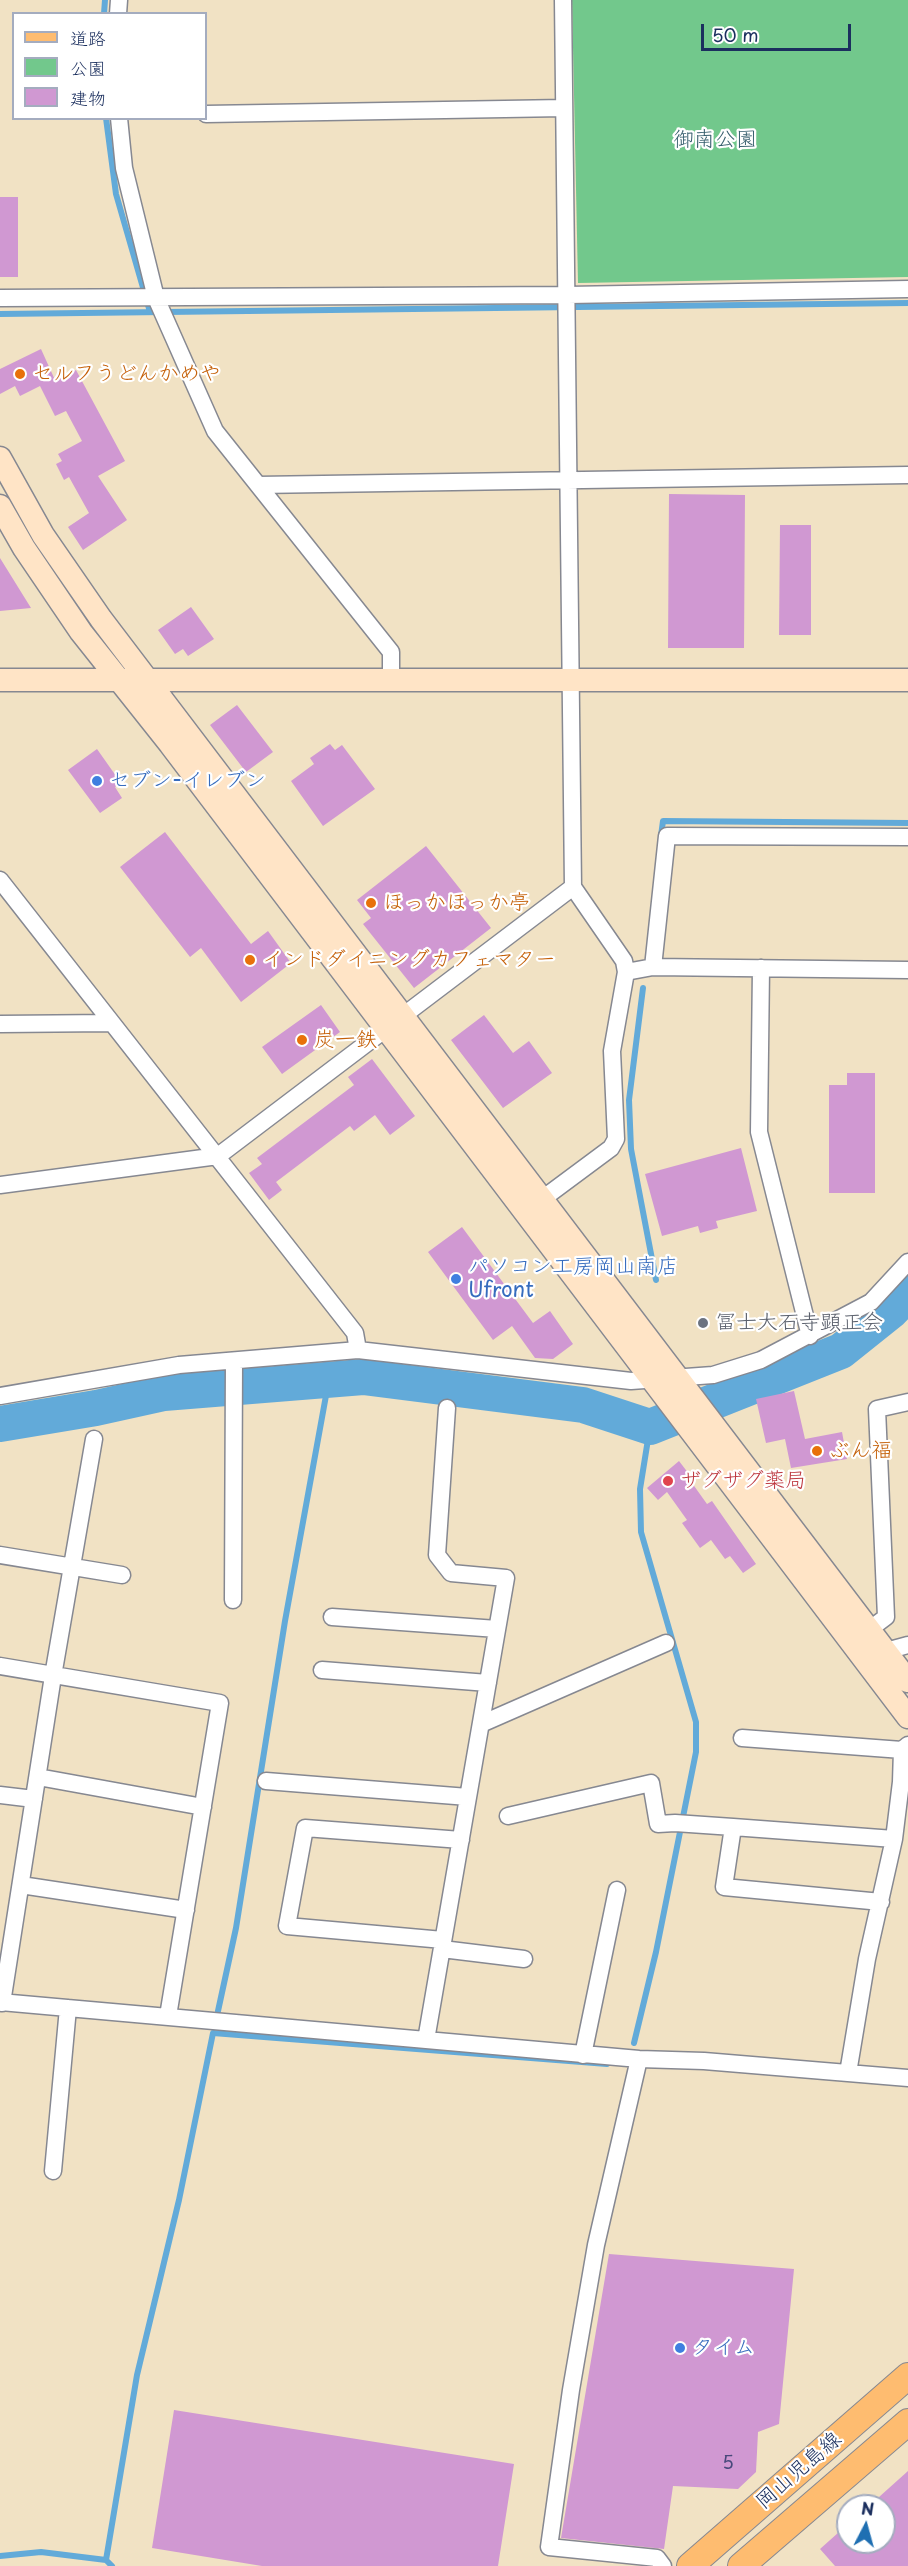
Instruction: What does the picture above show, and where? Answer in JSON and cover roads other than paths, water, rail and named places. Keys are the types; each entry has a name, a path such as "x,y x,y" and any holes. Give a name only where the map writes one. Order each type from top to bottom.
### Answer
{"main road":[{"name":"岡山児島線","path":"690,2566 908,2376"},
{"name":"岡山児島線","path":"741,2566 908,2422"}],"street":[{"path":"541,1200 611,1148 616,1139 612,1051 626,972 624,961 573,887 563,0"},
{"path":"207,114 564,108"},
{"path":"118,120 124,168 154,303 215,431 391,652 390,680"},
{"path":"0,298 154,303 568,303 908,289"},
{"path":"0,459 43,535 670,1406 861,1637 886,1651 908,1681"},
{"path":"258,485 908,475"},
{"path":"0,506 24,548 81,632 395,1023 541,1200 715,1426 861,1637 908,1717"},
{"path":"0,680 908,680"},
{"path":"653,967 668,836 908,837"},
{"path":"0,880 355,1333 358,1350"},
{"path":"0,1185 218,1156 573,887"},
{"path":"626,972 653,967 908,970"},
{"path":"761,968 759,1132 810,1336"},
{"path":"0,1024 111,1023"},
{"path":"0,1396 179,1365 234,1366 358,1350 631,1381 712,1375 751,1363 810,1336 871,1302 908,1262"},
{"path":"233,1600 234,1366"},
{"path":"861,1637 886,1617 877,1409 908,1402"},
{"path":"426,2040 506,1578 451,1573 437,1555 447,1408"},
{"path":"94,1439 1,2002 639,2060 704,2061 908,2078"},
{"path":"0,1555 122,1575"},
{"path":"332,1617 497,1629"},
{"path":"481,1724 666,1643"},
{"path":"886,1651 908,1645"},
{"path":"0,1666 220,1703 168,2016"},
{"path":"322,1670 488,1683"},
{"path":"742,1738 905,1747 894,1839 867,1959 848,2073"},
{"path":"38,1777 203,1806"},
{"path":"266,1781 468,1797"},
{"path":"508,1816 651,1783 658,1824 681,1823 894,1839"},
{"path":"0,1795 34,1799"},
{"path":"733,1827 724,1887 881,1902"},
{"path":"461,1840 305,1828 287,1926 443,1944 524,1959"},
{"path":"21,1885 186,1910"},
{"path":"583,2055 617,1890"},
{"path":"53,2171 68,2008"},
{"path":"639,2060 596,2245 571,2390 549,2547 657,2558 663,2566"}],"waterway":[{"path":"104,12 105,0"},
{"path":"106,120 116,194 150,312"},
{"path":"0,314 908,303"},
{"path":"661,836 663,821 908,823"},
{"path":"643,988 629,1100 631,1149 656,1280"},
{"path":"0,1424 96,1408 164,1393 363,1377 583,1405 650,1427 841,1351 891,1311 908,1293"},
{"path":"218,2011 236,1928 285,1621 329,1379"},
{"path":"634,2043 656,1952 696,1752 696,1722 641,1532 640,1489 650,1427"},
{"path":"106,2560 137,2375 179,2200 213,2033 607,2064"},
{"path":"0,2556 41,2552 106,2560 112,2566"}],"place":[{"name":"セルフうどんかめや","path":"20,374"},
{"name":"セブン-イレブン","path":"97,781"},
{"name":"ほっかほっか亭","path":"371,903"},
{"name":"インドダイニングカフェマター","path":"250,960"},
{"name":"炭一鉄","path":"302,1040"},
{"name":"パソコン工房岡山南店 Ufront","path":"456,1279"},
{"name":"冨士大石寺顕正会","path":"703,1323"},
{"name":"ぶん福","path":"817,1451"},
{"name":"ザグザグ薬局","path":"668,1481"},
{"name":"タイム","path":"680,2348"}],"park label":[{"name":"御南公園","path":"715,140"}]}
